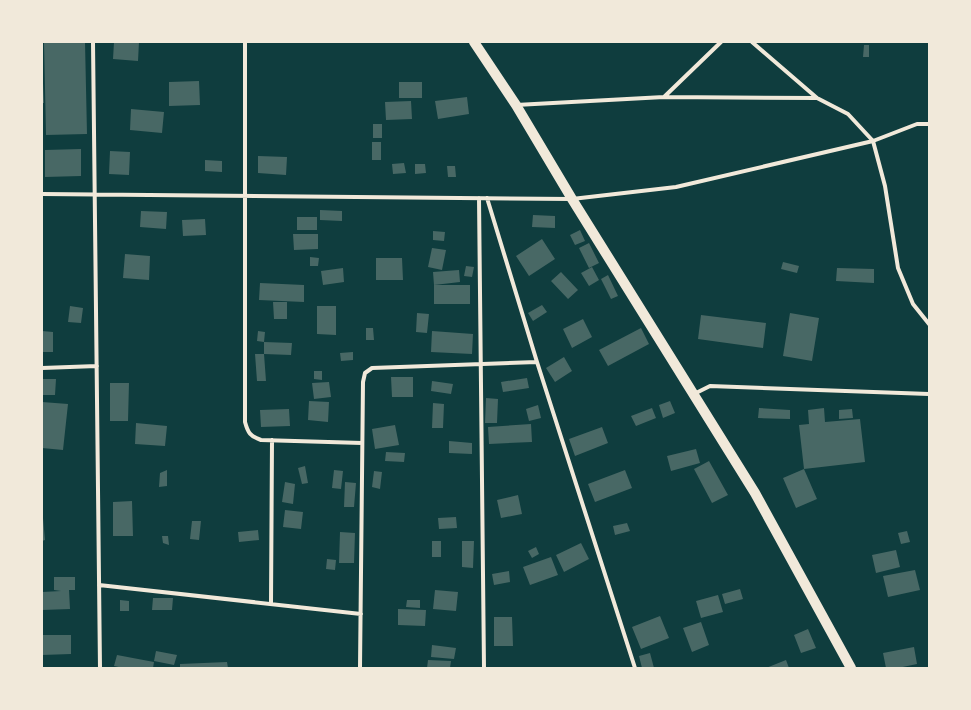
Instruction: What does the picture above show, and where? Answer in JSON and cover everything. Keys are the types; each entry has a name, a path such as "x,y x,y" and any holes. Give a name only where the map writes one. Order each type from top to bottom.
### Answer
{"main road":[{"path":"474,42 516,105 572,199 755,493 851,668"}],"street":[{"path":"93,42 100,668"},
{"path":"245,42 245,422 247,430 252,437 261,440 362,443"},
{"path":"664,97 721,42"},
{"path":"752,42 817,98 848,114 873,141 885,186 898,268 913,304 929,324"},
{"path":"516,105 664,97 817,98"},
{"path":"42,194 572,199 676,187 873,141 917,124 929,124"},
{"path":"479,198 484,668"},
{"path":"487,198 537,362 635,668"},
{"path":"360,668 363,382 365,373 372,368 537,362"},
{"path":"42,368 97,366"},
{"path":"694,394 710,386 929,394"},
{"path":"271,604 272,440"},
{"path":"99,585 361,614"}],"building":[{"path":"44,42 85,42 87,134 46,135"},
{"path":"114,42 139,42 138,61 113,59"},
{"path":"864,45 869,45 869,57 863,57"},
{"path":"199,81 200,105 169,106 169,82"},
{"path":"399,82 422,82 422,98 399,98"},
{"path":"43,83 44,103 42,103"},
{"path":"467,97 469,114 438,119 435,101"},
{"path":"411,101 412,119 386,120 385,102"},
{"path":"131,109 164,112 162,133 130,130"},
{"path":"373,124 382,124 382,138 373,138"},
{"path":"372,142 381,142 381,160 372,160"},
{"path":"81,149 81,176 45,177 45,150"},
{"path":"110,151 130,152 129,175 109,174"},
{"path":"258,156 287,157 286,175 258,173"},
{"path":"205,160 222,161 222,172 205,171"},
{"path":"404,163 406,173 393,174 392,164"},
{"path":"415,164 425,164 426,173 415,174"},
{"path":"447,166 455,166 456,177 448,177"},
{"path":"320,210 342,211 342,221 320,220"},
{"path":"141,211 167,212 166,229 140,227"},
{"path":"533,215 555,216 555,228 532,227"},
{"path":"297,217 317,217 317,230 297,230"},
{"path":"205,219 206,235 183,236 182,220"},
{"path":"580,230 585,241 575,245 570,235"},
{"path":"433,231 445,232 444,241 433,240"},
{"path":"293,234 318,234 318,249 294,250"},
{"path":"542,239 555,259 529,276 516,256"},
{"path":"589,243 599,263 589,268 579,248"},
{"path":"432,248 446,250 442,270 428,267"},
{"path":"125,254 150,256 149,280 123,278"},
{"path":"310,257 319,258 318,266 310,266"},
{"path":"376,258 402,258 403,280 376,280"},
{"path":"783,262 799,266 797,273 781,269"},
{"path":"466,266 474,267 472,277 464,276"},
{"path":"592,267 599,280 589,286 581,273"},
{"path":"343,268 344,282 323,285 321,271"},
{"path":"837,268 874,269 874,283 836,281"},
{"path":"459,270 460,282 434,285 433,272"},
{"path":"561,272 578,290 568,299 551,281"},
{"path":"608,275 618,296 611,299 601,279"},
{"path":"260,283 304,285 304,302 259,300"},
{"path":"434,285 470,285 470,304 434,304"},
{"path":"273,302 287,302 287,319 274,319"},
{"path":"542,305 547,312 533,321 528,313"},
{"path":"70,306 83,308 81,323 68,322"},
{"path":"317,306 336,306 336,335 317,334"},
{"path":"417,313 429,314 427,333 416,332"},
{"path":"790,313 819,318 812,361 783,356"},
{"path":"701,315 766,323 763,348 698,339"},
{"path":"583,319 592,337 572,348 563,329"},
{"path":"366,328 373,328 374,340 366,340"},
{"path":"641,328 649,344 608,366 599,350"},
{"path":"42,331 53,332 53,352 42,352"},
{"path":"258,331 265,332 264,342 257,341"},
{"path":"432,331 473,334 472,354 431,352"},
{"path":"264,342 292,343 291,355 264,354"},
{"path":"353,352 353,360 341,361 340,353"},
{"path":"255,354 264,354 266,381 257,381"},
{"path":"564,357 572,371 555,382 546,368"},
{"path":"314,371 322,371 322,380 314,379"},
{"path":"391,377 413,377 413,397 392,397"},
{"path":"527,378 529,388 503,392 501,382"},
{"path":"42,379 56,379 55,395 42,395"},
{"path":"432,381 453,384 451,394 431,391"},
{"path":"329,382 331,397 314,399 312,383"},
{"path":"110,383 129,383 128,421 110,421"},
{"path":"486,398 498,399 497,423 485,423"},
{"path":"309,401 329,402 328,422 308,420"},
{"path":"670,401 675,413 663,418 659,405"},
{"path":"42,402 68,404 63,450 42,448"},
{"path":"433,403 444,404 443,428 432,428"},
{"path":"538,405 541,418 529,421 526,409"},
{"path":"652,408 656,418 636,426 631,416"},
{"path":"759,408 790,410 790,419 758,418"},
{"path":"824,408 825,422 860,419 865,462 804,469 799,425 809,424 808,410"},
{"path":"289,409 290,426 261,427 260,410"},
{"path":"852,409 853,418 839,419 839,410"},
{"path":"136,423 167,426 165,446 135,444"},
{"path":"531,424 532,442 489,444 488,427"},
{"path":"395,425 399,445 375,449 372,429"},
{"path":"602,427 608,443 575,456 569,439"},
{"path":"449,441 472,443 472,454 449,453"},
{"path":"696,449 700,463 671,471 667,456"},
{"path":"386,452 405,453 404,462 385,461"},
{"path":"709,461 728,495 712,503 694,469"},
{"path":"305,466 308,483 302,484 298,468"},
{"path":"804,469 817,499 796,508 783,478"},
{"path":"167,470 167,486 159,487 160,473"},
{"path":"334,470 343,471 341,489 332,488"},
{"path":"625,470 632,488 595,502 588,484"},
{"path":"374,471 382,472 380,489 372,487"},
{"path":"285,482 295,484 293,504 282,502"},
{"path":"345,482 356,483 354,507 344,507"},
{"path":"518,495 522,514 501,518 497,500"},
{"path":"132,501 133,536 113,536 113,502"},
{"path":"285,510 303,512 301,529 283,527"},
{"path":"456,517 457,528 439,529 438,518"},
{"path":"42,518 45,540 42,541"},
{"path":"192,521 201,521 199,540 190,539"},
{"path":"627,523 630,531 615,535 613,526"},
{"path":"258,530 259,540 239,542 238,532"},
{"path":"907,531 910,542 901,544 898,533"},
{"path":"340,532 355,533 354,563 339,563"},
{"path":"162,536 168,536 169,545 163,543"},
{"path":"432,541 441,541 441,557 432,557"},
{"path":"462,541 474,541 473,568 462,567"},
{"path":"581,543 589,559 564,572 556,555"},
{"path":"536,547 539,554 532,558 528,551"},
{"path":"896,550 900,567 876,573 872,555"},
{"path":"551,557 558,575 530,585 523,567"},
{"path":"327,559 336,560 335,570 326,569"},
{"path":"915,570 920,590 888,597 883,576"},
{"path":"509,571 510,582 494,585 492,574"},
{"path":"54,577 75,577 75,590 69,590 70,609 42,610 42,592 61,591 54,590"},
{"path":"740,589 743,599 725,604 722,594"},
{"path":"435,590 458,592 456,611 433,609"},
{"path":"718,595 723,612 701,618 696,601"},
{"path":"153,598 173,598 172,610 152,610"},
{"path":"120,600 129,601 129,611 120,611"},
{"path":"407,600 420,600 420,608 406,607"},
{"path":"398,609 426,610 425,626 398,625"},
{"path":"660,616 669,638 641,649 632,627"},
{"path":"494,617 512,617 513,646 494,646"},
{"path":"701,622 709,645 692,652 683,628"},
{"path":"808,629 816,648 801,653 794,635"},
{"path":"42,635 71,635 71,654 42,655"},
{"path":"432,645 456,648 454,659 431,657"},
{"path":"914,647 917,664 898,668 886,668 883,653"},
{"path":"156,651 177,655 174,665 154,661"},
{"path":"650,653 654,668 642,668 639,656"},
{"path":"117,655 154,662 153,668 123,668 114,666"},
{"path":"428,660 451,661 450,668 427,668"},
{"path":"786,660 789,668 766,668"},
{"path":"227,662 228,668 180,668 180,664"}]}
